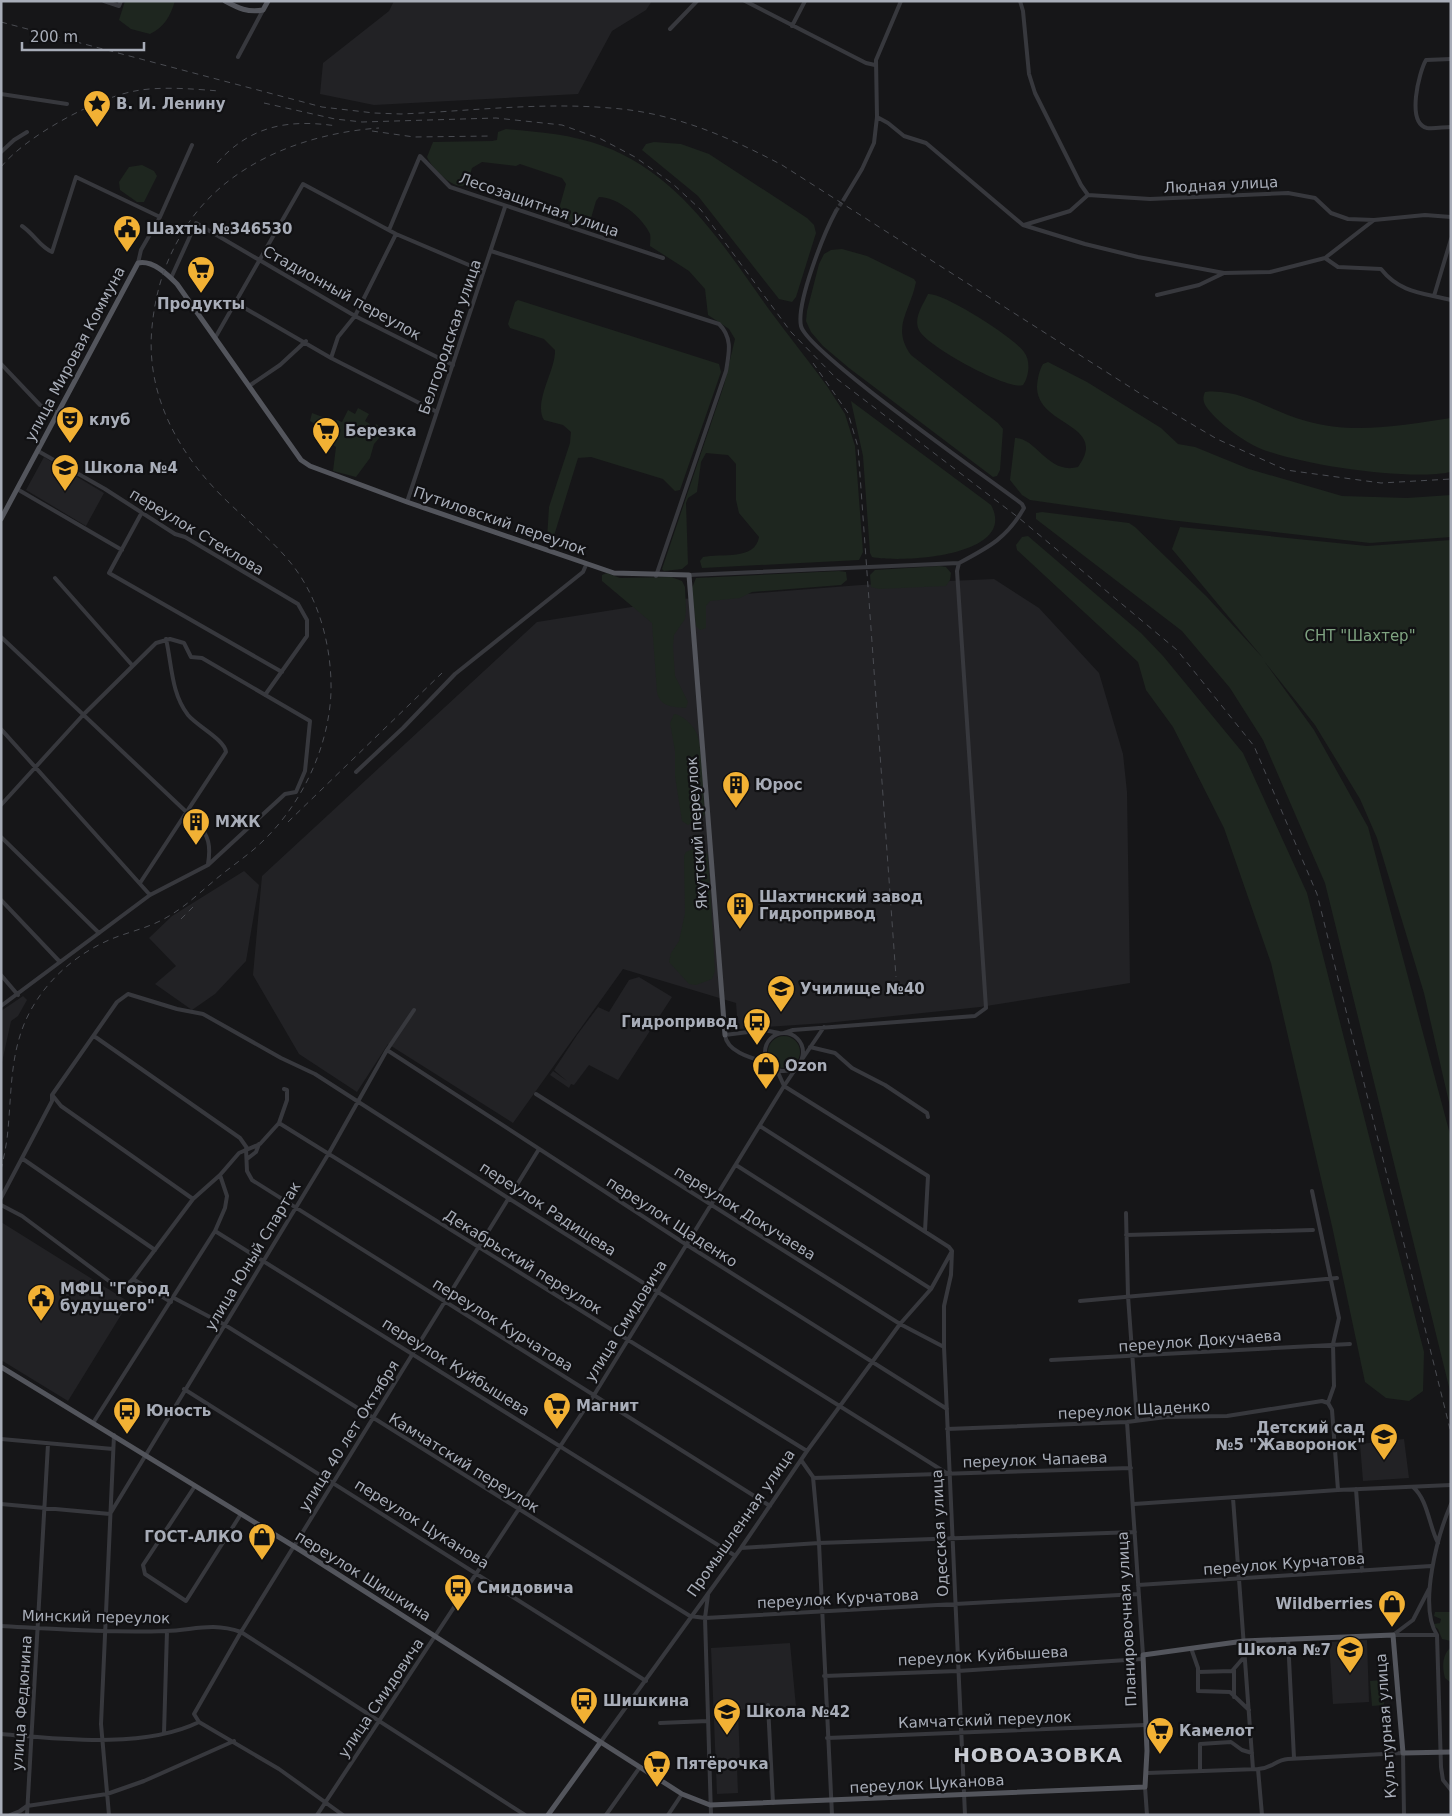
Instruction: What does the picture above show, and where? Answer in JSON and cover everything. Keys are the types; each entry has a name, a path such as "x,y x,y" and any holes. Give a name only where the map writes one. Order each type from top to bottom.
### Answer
{"main road":[{"path":"225,1 245,11 263,10 268,1"},
{"name":"Путиловский переулок","path":"138,263 150,263 171,278 302,460 310,466 407,502 622,575 689,575"},
{"name":"улица Мировая Коммуна","path":"1,519 138,263"},
{"name":"Якутский переулок","path":"689,575 725,1035"},
{"name":"переулок Шишкина","path":"1,1367 294,1546 682,1794 710,1805"},
{"name":"переулок Куйбышева","path":"1142,1657 1191,1648 1244,1642 1393,1635"},
{"name":"Культурная улица","path":"1393,1635 1403,1753"},
{"name":"Планировочная улица","path":"1142,1657 1147,1773 1145,1787"},
{"name":"Промышленная улица","path":"548,1815 600,1743"},
{"path":"1403,1753 1451,1752"},
{"name":"переулок Цуканова","path":"710,1805 773,1804 1145,1787"}],"street":[{"path":"104,1 119,6 121,1"},
{"path":"670,29 697,1"},
{"path":"745,1 866,64 875,65"},
{"path":"792,26 805,1"},
{"path":"844,199 871,153 877,117 875,65 901,1"},
{"path":"1020,1 1023,11 1029,74 1036,93 1081,186 1088,195 1070,211 1023,225"},
{"path":"238,57 263,10"},
{"path":"1451,59 1426,60 1421,70 1415,108 1421,124 1427,128 1451,127"},
{"path":"1,94 67,104"},
{"path":"877,117 904,136 926,144 1023,225 1102,248 1224,274 1270,272 1325,258 1374,220 1425,215 1451,217"},
{"path":"1,152 14,140 27,132"},
{"name":"улица Мировая Коммуна","path":"138,263 141,250 160,217 192,145"},
{"name":"Лесозащитная улица","path":"389,230 420,156 450,188 663,258"},
{"path":"22,226 32,232 42,247 52,252 76,178 160,217"},
{"path":"214,339 304,184 396,234 484,271"},
{"name":"Людная улица","path":"1088,195 1150,199 1288,193 1315,198 1330,213 1348,219 1374,220"},
{"name":"Белгородская улица","path":"407,502 492,251 505,207"},
{"path":"768,1063 765,1055 766,1045 771,1037 793,1030 975,1016 986,1008 987,1004 957,581 960,562 994,544 1009,532 1024,508 1022,504 870,390 804,333 800,317 804,293 836,211"},
{"name":"Стадионный переулок","path":"171,278 196,223 355,316 453,365"},
{"path":"331,358 342,329 355,316 396,234"},
{"path":"1434,296 1451,239"},
{"path":"492,251 719,324 729,339 726,371 656,576"},
{"path":"1325,258 1338,267 1381,270 1390,281 1402,288 1451,300"},
{"path":"1157,295 1199,285 1224,274"},
{"path":"236,303 331,358 436,412"},
{"path":"248,386 280,365 306,342"},
{"path":"1,364 40,405 58,413"},
{"name":"переулок Стеклова","path":"38,451 105,489 141,514 298,604 304,611 308,627 307,636 282,672"},
{"path":"17,489 122,550"},
{"path":"141,514 109,573 282,672 265,695"},
{"name":"Путиловский переулок","path":"689,575 960,562"},
{"path":"356,772 403,728 455,674 582,572 586,564"},
{"path":"54,578 132,665"},
{"path":"1,637 204,830 210,847 208,865"},
{"path":"140,883 224,756 226,746 190,718 178,696 169,667 171,661 166,639"},
{"path":"1,805 35,766 132,665 156,644 166,639 184,643 191,657 202,658 310,721 305,771 296,792 285,794 208,865 150,894 1,1006"},
{"path":"1,729 150,894"},
{"path":"1,837 99,933"},
{"path":"1,900 60,962"},
{"path":"1,975 18,995"},
{"name":"переулок Радищева","path":"94,1036 122,997 128,994 177,1010 203,1014 281,1058 316,1074 359,1100 508,1198 948,1474"},
{"name":"улица Юный Спартак","path":"110,1514 128,1488 184,1389 297,1207 387,1050 414,1010"},
{"name":"улица Смидовича","path":"317,1815 594,1396 784,1086 824,1027"},
{"path":"776,1069 790,1070 800,1061 802,1051 800,1042 793,1036 764,1030 725,1035 730,1044 744,1055 768,1063 776,1069 784,1086 928,1176 925,1231"},
{"path":"1,1198 52,1101 52,1095 94,1036 240,1138 246,1149"},
{"path":"810,1047 835,1053 852,1068 886,1086 927,1113 928,1117"},
{"name":"переулок Щаденко","path":"387,1050 687,1245 947,1409"},
{"path":"247,1159 256,1152 259,1144 279,1123 287,1100 284,1088"},
{"name":"переулок Докучаева","path":"536,1094 900,1324 944,1347"},
{"path":"52,1095 61,1106 193,1199"},
{"name":"Декабрьский переулок","path":"279,1123 807,1451"},
{"path":"760,1126 949,1246 952,1251"},
{"path":"1,1205 22,1216 113,1284 122,1288 133,1279 193,1199 220,1175 239,1153 259,1144"},
{"name":"переулок Курчатова","path":"246,1149 247,1171 252,1180 770,1506"},
{"name":"улица 40 лет Октября","path":"199,1722 194,1714 241,1632 538,1149"},
{"path":"23,1159 155,1250"},
{"path":"736,1166 931,1289"},
{"path":"93,1423 173,1300 215,1231 225,1208 227,1196 220,1175"},
{"path":"1312,1191 1339,1318 1333,1344 1334,1386 1328,1403 1334,1420 1338,1490"},
{"path":"1126,1213 1128,1296 1137,1420"},
{"path":"1126,1235 1313,1230"},
{"name":"переулок Куйбышева","path":"215,1231 734,1556"},
{"name":"Промышленная улица","path":"600,1743 741,1548 807,1451 900,1324 931,1289 952,1251"},
{"name":"Одесская улица","path":"952,1251 951,1276 944,1306 944,1347 948,1474 965,1815"},
{"path":"1080,1301 1337,1278"},
{"name":"Камчатский переулок","path":"133,1279 225,1325 372,1419 690,1616"},
{"name":"переулок Докучаева","path":"1051,1360 1350,1344"},
{"name":"переулок Цуканова","path":"184,1389 646,1680"},
{"name":"переулок Щаденко","path":"947,1429 1127,1422 1166,1417 1227,1416 1322,1401 1328,1403"},
{"name":"Планировочная улица","path":"1127,1422 1134,1504 1137,1594 1142,1657"},
{"path":"109,1815 101,1724 114,1435"},
{"path":"1,1439 113,1449"},
{"name":"улица Федюнина","path":"27,1815 48,1444"},
{"path":"801,1460 813,1478 832,1815"},
{"name":"переулок Чапаева","path":"813,1478 1131,1468"},
{"path":"1134,1504 1338,1490 1451,1485"},
{"path":"196,1486 143,1565 145,1574 186,1601 241,1514"},
{"path":"1413,1486 1421,1495 1432,1532 1438,1543"},
{"path":"1356,1489 1362,1571"},
{"path":"1233,1498 1252,1753 1262,1815"},
{"path":"1,1504 110,1514"},
{"path":"1451,1504 1431,1566 1430,1588 1431,1624 1437,1635 1443,1780 1451,1790"},
{"path":"741,1548 818,1543 1134,1532"},
{"name":"переулок Курчатова","path":"1138,1585 1431,1566"},
{"path":"1393,1635 1413,1620 1430,1588"},
{"path":"708,1592 705,1618 711,1815"},
{"name":"переулок Курчатова","path":"690,1616 705,1618 1137,1594"},
{"name":"Минский переулок","path":"1,1626 106,1631 167,1631 201,1626 224,1626 241,1632 525,1815"},
{"path":"164,1733 167,1631"},
{"name":"переулок Куйбышева","path":"1393,1635 1437,1635"},
{"path":"1288,1639 1294,1758"},
{"path":"1191,1648 1198,1672 1198,1691 1223,1691 1234,1697 1249,1710"},
{"path":"1234,1697 1234,1670 1245,1656"},
{"name":"переулок Куйбышева","path":"824,1676 958,1671 1142,1657"},
{"path":"1198,1672 1234,1670"},
{"path":"768,1705 773,1804"},
{"path":"660,1723 708,1721"},
{"path":"1,1734 103,1740 164,1733 184,1729 199,1722 279,1769 342,1815"},
{"name":"Камчатский переулок","path":"827,1738 1144,1725"},
{"path":"10,1815 20,1812 27,1806 107,1794 144,1781 234,1741"},
{"path":"1200,1771 1200,1744 1231,1742 1242,1750 1252,1753"},
{"path":"1147,1773 1270,1768 1278,1760 1294,1758 1334,1758 1403,1753"},
{"name":"Культурная улица","path":"1403,1753 1404,1815"},
{"path":"606,1815 640,1767"},
{"name":"Планировочная улица","path":"1145,1787 1147,1815"},
{"path":"668,1815 682,1794"}],"shaded area":[{"path":"394,1 652,1 646,10 612,31 578,94 374,105 320,94 323,63 389,11"},
{"name":"Школа №4","path":"44,457 104,493 86,526 26,490"},
{"path":"994,579 1039,608 1099,673 1123,754 1127,792 1130,983 980,1007 826,1023 738,1029 736,1003 623,969 513,1123 388,1044 357,1092 299,1054 253,975 262,876 537,622 682,599 861,585"},
{"path":"244,871 259,885 246,961 215,994 192,1010 155,984 176,966 149,938 172,916"},
{"path":"639,977 672,997 618,1080 589,1065 574,1085 571,1084 569,1088 550,1075 553,1071 567,1081 554,1070 577,1035 598,1007 609,1012 629,980"},
{"path":"23,996 27,1000 18,1016 11,1021 1,1067 1,1011"},
{"path":"1,1222 129,1302 68,1401 1,1360"},
{"name":"Детский сад №5 \"Жаворонок\"","path":"1404,1439 1409,1478 1363,1481 1360,1444"},
{"name":"Школа №7","path":"1367,1640 1369,1702 1333,1704 1329,1642"},
{"name":"Школа №42","path":"790,1643 796,1707 738,1710 740,1763 737,1767 738,1793 717,1794 711,1648"}],"green space":[{"path":"125,1 175,1 166,21 150,34 131,29 119,20"},
{"path":"506,129 555,134 579,139 603,146 630,158 655,174 677,193 716,236 827,386 845,414 855,446 863,552 859,560 702,568 700,561 703,557 744,553 756,545 759,537 739,513 736,500 736,464 728,455 706,453 701,462 697,492 688,498 686,503 688,564 682,569 664,571 662,569 724,385 735,339 729,329 708,315 705,289 689,271 650,246 650,234 647,228 636,215 622,204 599,197 589,225 585,228 557,216 566,184 562,178 520,164 516,166 482,162 472,168 467,185 461,186 450,182 444,177 433,167 427,157 433,142 492,141 497,140 498,132"},
{"path":"654,142 681,144 709,154 807,218 814,225 816,233 796,297 792,302 779,299 698,196 642,150 646,144"},
{"path":"142,165 154,171 157,176 144,202 137,202 120,190 119,182 129,167"},
{"path":"842,249 867,256 914,279 916,282 902,328 905,345 911,355 998,423 1003,429 1000,470 997,476 993,477 849,368 823,346 811,332 806,321 807,311 819,264 824,254 831,250"},
{"path":"928,294 936,295 963,308 994,327 1018,345 1028,360 1028,373 1023,385 1002,381 968,366 925,337 919,330 917,321 919,312"},
{"path":"518,300 719,364 721,372 680,490 675,491 663,479 591,457 578,458 553,539 550,541 547,539 549,507 570,443 571,432 563,425 544,420 541,413 543,395 555,350 544,339 510,328 508,324 515,302"},
{"path":"1048,362 1087,382 1161,428 1178,444 1195,447 1249,469 1342,496 1407,498 1451,495 1451,537 1370,543 1170,520 1030,500 1022,495 1010,480 1015,438 1030,444 1059,466 1068,468 1078,467 1085,453 1085,442 1079,433 1047,410 1040,399 1037,386 1038,377 1043,364"},
{"path":"1205,392 1218,392 1244,397 1306,421 1342,427 1378,427 1451,418 1451,472 1432,474 1382,473 1326,465 1277,454 1253,445 1225,426 1204,403"},
{"path":"851,401 991,505 995,522 988,536 973,546 953,553 906,559 872,557 870,553 863,456"},
{"path":"358,408 369,414 365,421 370,424 369,428 372,430 376,424 380,427 381,436 374,444 370,458 356,477 333,471 336,447 324,439 333,422 337,420 342,422 348,410 355,414"},
{"path":"312,413 328,419 326,427 322,428 310,421"},
{"name":"СНТ \"Шахтер\"","path":"1042,512 1129,523 1207,597 1263,658 1172,549 1180,527 1367,546 1451,540 1451,1111 1424,993 1377,838 1360,799 1315,725 1264,661 1314,730 1368,827 1451,1138 1451,1395 1325,883 1263,740 1230,688 1182,631 1036,519 1036,513"},
{"path":"1028,536 1141,633 1163,656 1243,753 1307,893 1424,1352 1423,1391 1409,1401 1386,1398 1365,1382 1332,1226 1271,963 1224,828 1173,727 1146,690 1138,662 1017,550 1016,545 1022,537"},
{"path":"946,567 951,573 950,580 946,586 879,589 871,587 870,575 875,570"},
{"path":"846,572 847,580 841,585 752,592 740,598 710,601 706,606 706,628 700,630 696,626 692,588 696,578"},
{"path":"607,573 620,578 671,577 682,581 685,587 685,619 674,635 673,646 675,676 688,702 686,708 668,705 661,701 657,692 652,623 602,581 602,575"},
{"path":"674,714 688,721 697,734 699,742 705,815 688,825 682,821 675,776 675,751 670,723"},
{"path":"693,849 703,850 708,855 715,971 712,979 696,985 689,984 669,962 671,953 679,941 685,913 684,856 686,852"},
{"path":"784,1036 790,1037 795,1041 799,1046 799,1058 795,1063 790,1067 784,1068 778,1067 773,1063 769,1058 768,1052 769,1046 773,1041 778,1037"},
{"path":"1435,1612 1451,1612 1451,1641 1442,1639 1438,1629 1435,1627 1434,1624 1440,1623 1441,1619 1434,1616"},
{"path":"1451,1647 1451,1683 1445,1678 1443,1665 1444,1657"},
{"path":"1383,1680 1384,1705 1372,1706 1370,1681"}],"tunnel":[{"path":"836,211 844,199"}],"railway":[{"path":"1,22 322,107 401,114 532,106 584,106 633,110 678,120 721,136 782,165 1144,396 1217,439 1286,470 1381,483 1451,479"},
{"path":"1,167 12,155 44,131 101,101 135,91 155,89 177,88 219,91"},
{"path":"264,103 335,119 362,122 496,118 562,125 601,139 635,157 673,184 701,210 791,332 837,379 1019,518 1177,650 1254,746 1317,894 1451,1433"},
{"path":"217,163 243,140 272,128 303,123 337,126"},
{"path":"1,1170 7,1139 16,1052 25,1022 39,997 55,977 86,952 169,916 192,900 254,849 278,825 291,808 302,791 319,753 329,712 331,675 326,640 316,607 309,591 290,562 269,539 212,486 182,446 170,424 154,378 151,353 152,327 160,283 176,244 192,218 230,180 252,165 300,143 326,136 379,128"},
{"path":"372,131 414,137 492,136"},
{"path":"813,363 848,413 858,447 896,977"},
{"path":"288,822 442,673"},
{"path":"181,919 195,905"}],"place":[{"name":"В. И. Ленину","path":"97,128"},
{"name":"Шахты №346530","path":"127,253"},
{"name":"Продукты","path":"201,294"},
{"name":"клуб","path":"70,444"},
{"name":"Березка","path":"326,455"},
{"name":"Школа №4","path":"65,492"},
{"name":"Юрос","path":"736,809"},
{"name":"МЖК","path":"196,846"},
{"name":"Шахтинский завод Гидропривод","path":"740,930"},
{"name":"Училище №40","path":"781,1013"},
{"name":"Гидропривод","path":"757,1046"},
{"name":"Ozon","path":"766,1090"},
{"name":"МФЦ \"Город будущего\"","path":"41,1322"},
{"name":"Магнит","path":"557,1430"},
{"name":"Юность","path":"127,1435"},
{"name":"Детский сад №5 \"Жаворонок\"","path":"1384,1461"},
{"name":"ГОСТ-АЛКО","path":"262,1561"},
{"name":"Смидовича","path":"458,1612"},
{"name":"Wildberries","path":"1392,1628"},
{"name":"Школа №7","path":"1350,1674"},
{"name":"Шишкина","path":"584,1725"},
{"name":"Школа №42","path":"727,1736"},
{"name":"Камелот","path":"1160,1755"},
{"name":"Пятёрочка","path":"657,1788"}],"district":[{"name":"НОВОАЗОВКА","path":"1038,1755"}]}
